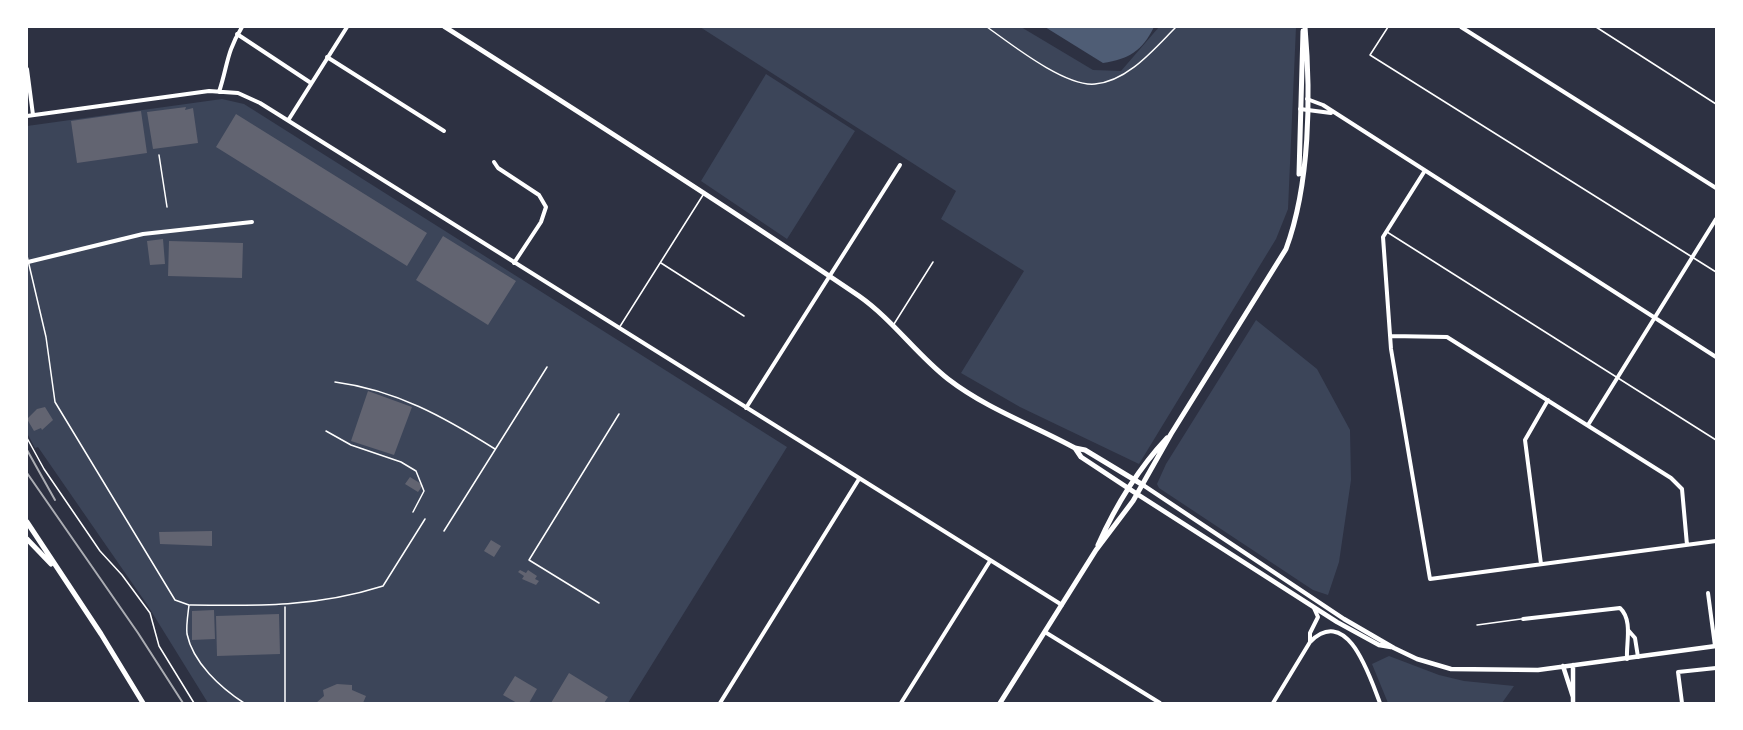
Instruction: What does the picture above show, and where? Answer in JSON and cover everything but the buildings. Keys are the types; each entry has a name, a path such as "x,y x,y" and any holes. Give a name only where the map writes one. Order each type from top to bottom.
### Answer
{"main road":[{"path":"445,27 657,161 830,277 894,325 940,371 971,395 1075,448 1085,450 1143,485"},
{"path":"1000,703 1096,550 1137,495 1170,434 1286,249 1297,220 1307,110 1304,27"},
{"path":"1300,188 1298,155 1304,27"},
{"path":"1096,550 1108,522 1151,455 1170,434"},
{"path":"1075,448 1081,457 1137,495"},
{"path":"27,522 42,542 56,570"},
{"path":"27,538 56,570 101,634 143,703"}],"street":[{"path":"219,92 227,69 226,57 242,27"},
{"path":"289,119 347,27"},
{"path":"1461,27 1716,188"},
{"path":"237,34 311,83"},
{"path":"327,57 444,131"},
{"path":"27,69 33,115"},
{"path":"27,116 219,92 238,93 289,119 514,263 1062,605"},
{"path":"1300,100 1307,99 1323,105 1424,172 1716,357"},
{"path":"1300,109 1334,114"},
{"path":"494,162 498,168 539,195 546,207 541,222 514,263"},
{"path":"746,408 900,165"},
{"path":"1424,172 1383,237 1391,349 1430,579 1716,541"},
{"path":"1588,424 1716,219"},
{"path":"28,262 143,234 252,222"},
{"path":"1391,336 1447,337 1671,478 1682,489 1686,545"},
{"path":"1541,564 1525,440 1548,400"},
{"path":"720,703 859,479"},
{"path":"1143,485 1311,598 1394,648 1417,659 1451,669 1515,671 1715,646 1708,593"},
{"path":"1137,495 1360,636 1379,645 1394,648"},
{"path":"901,703 990,561"},
{"path":"1307,603 1311,598"},
{"path":"1523,619 1617,607 1625,613 1628,629 1625,641 1627,658"},
{"path":"1310,642 1310,633 1318,617 1314,608"},
{"path":"1628,629 1635,638 1638,657"},
{"path":"1273,703 1310,642 1323,632 1329,631 1355,645 1380,703"},
{"path":"1046,632 1160,703"},
{"path":"1573,665 1575,681 1573,703"},
{"path":"1563,666 1573,697"},
{"path":"1682,703 1678,672 1716,668"}],"lane":[{"path":"1388,27 1370,55 1716,272"},
{"path":"1596,27 1716,104"},
{"path":"159,155 167,207"},
{"path":"619,328 703,194"},
{"path":"1387,231 1716,440"},
{"path":"27,256 46,337 55,402 175,600 189,605 285,606 358,594 383,586 425,519"},
{"path":"660,262 744,316"},
{"path":"894,325 933,262"},
{"path":"444,531 547,367"},
{"path":"335,382 365,386 426,407 495,450"},
{"path":"599,603 529,560 618,414"},
{"path":"326,431 351,445 401,462 416,471 424,491 413,512"},
{"path":"189,605 187,632 192,646 218,686 244,703"},
{"path":"285,606 285,703"},
{"path":"1477,625 1523,619"}],"path":[{"path":"987,27 1046,66 1076,81 1093,84 1120,76 1134,67 1176,27"},
{"path":"27,438 44,469 100,551 127,581 150,613 159,646 194,703"}],"shaded area":[{"path":"700,27 1021,27 1093,70 1121,71 1159,27 1296,27 1288,209 1276,239 1139,464 1020,407 961,373 1024,271 941,219 956,191"},
{"path":"1045,27 1154,27 1145,42 1134,52 1120,59 1103,63"},
{"path":"766,74 855,131 787,239 701,181"},
{"path":"222,99 244,104 787,447 628,703 208,703 148,606 38,447 35,448 27,433 27,126"},
{"path":"1256,320 1317,369 1350,430 1351,480 1339,562 1328,595 1313,590 1159,488 1157,484 1166,464"},
{"path":"1389,656 1439,675 1464,681 1514,686 1502,703 1388,703 1372,664"}],"railway":[{"path":"27,450 55,500"},
{"path":"27,473 138,633 183,703"}]}
